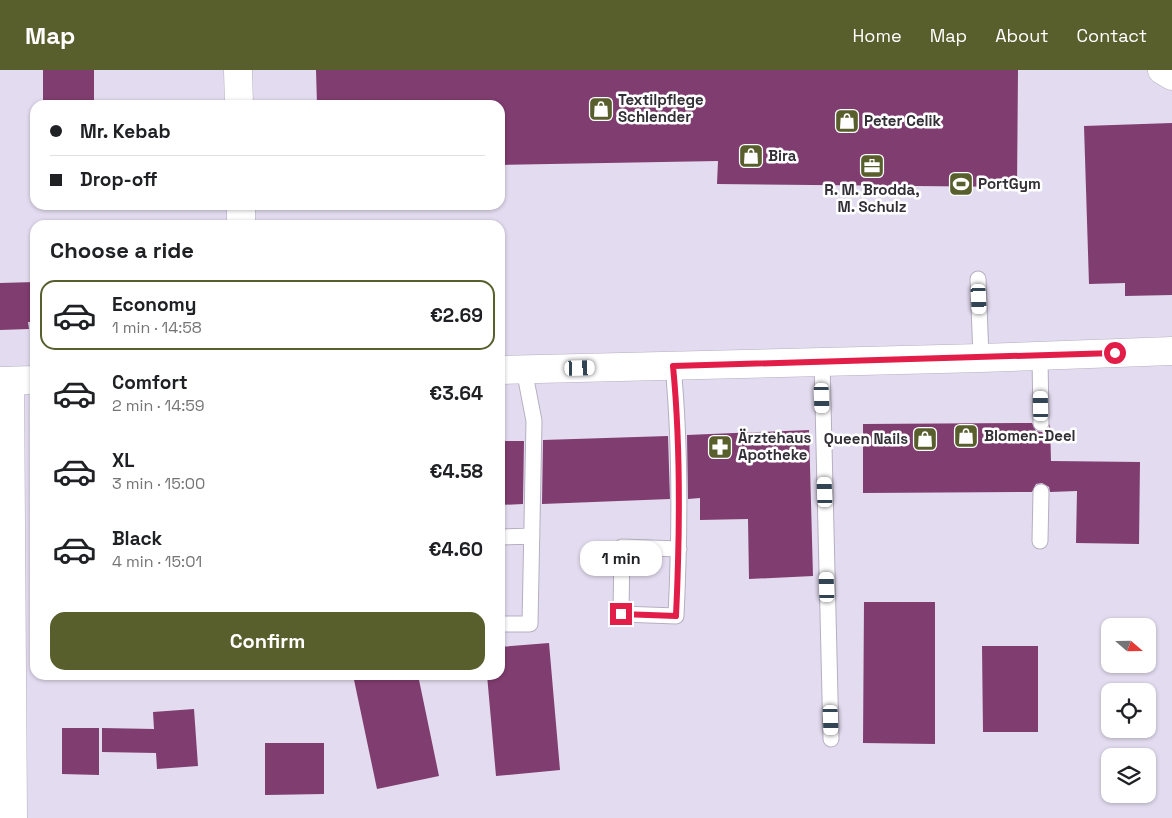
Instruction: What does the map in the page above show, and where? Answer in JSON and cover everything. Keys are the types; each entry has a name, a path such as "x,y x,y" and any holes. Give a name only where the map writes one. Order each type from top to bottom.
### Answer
{"street":[{"path":"238,70 239,100"},
{"path":"1162,70 1172,76"},
{"path":"512,369 981,358 1172,351"},
{"path":"13,818 5,542 15,380"}],"lane":[{"path":"978,279 981,358"},
{"path":"1040,356 1041,423"},
{"path":"822,362 831,739"},
{"path":"673,366 678,421 679,549 676,616 621,614 622,547 679,549"},
{"path":"505,624 530,624 534,421 512,369"},
{"path":"1040,541 1041,492"},
{"path":"505,537 532,536"}],"building":[{"path":"43,70 94,70 94,100 43,100"},
{"path":"316,70 1018,70 1017,187 717,184 718,161 505,165 505,100 317,100"},
{"path":"1172,123 1172,295 1125,296 1125,283 1089,284 1084,126"},
{"path":"30,282 29,329 0,330 0,283"},
{"path":"1032,423 1036,431 1042,432 1049,428 1050,423 1051,461 1140,462 1139,544 1076,543 1077,491 1050,492 1049,487 1042,483 1036,484 1032,492 863,493 863,424"},
{"path":"809,430 813,576 749,579 748,519 700,520 700,498 688,499 687,435"},
{"path":"668,436 670,499 542,504 543,440"},
{"path":"505,441 524,441 523,504 505,505"},
{"path":"864,602 935,602 935,744 863,743"},
{"path":"549,643 560,770 496,776 487,680 505,680 505,647"},
{"path":"982,646 1038,646 1038,732 983,732"},
{"path":"354,680 419,680 439,776 377,789"},
{"path":"194,709 198,766 157,769 156,753 102,752 102,728 154,729 153,712"},
{"path":"62,728 99,728 99,775 62,774"},
{"path":"265,743 324,743 324,794 265,795"}],"place":[{"name":"Textilpflege Schlender","path":"601,109"},
{"name":"Peter Celik","path":"847,121"},
{"name":"Bira","path":"751,156"},
{"name":"R. M. Brodda, M. Schulz","path":"872,166"},
{"name":"PortGym","path":"961,184"},
{"name":"Blomen-Deel","path":"966,436"},
{"name":"Queen Nails","path":"925,439"},
{"name":"Ärztehaus Apotheke","path":"720,447"}],"route":[{"path":"621,614 676,616 679,549 678,421 673,366 1115,353"}]}
